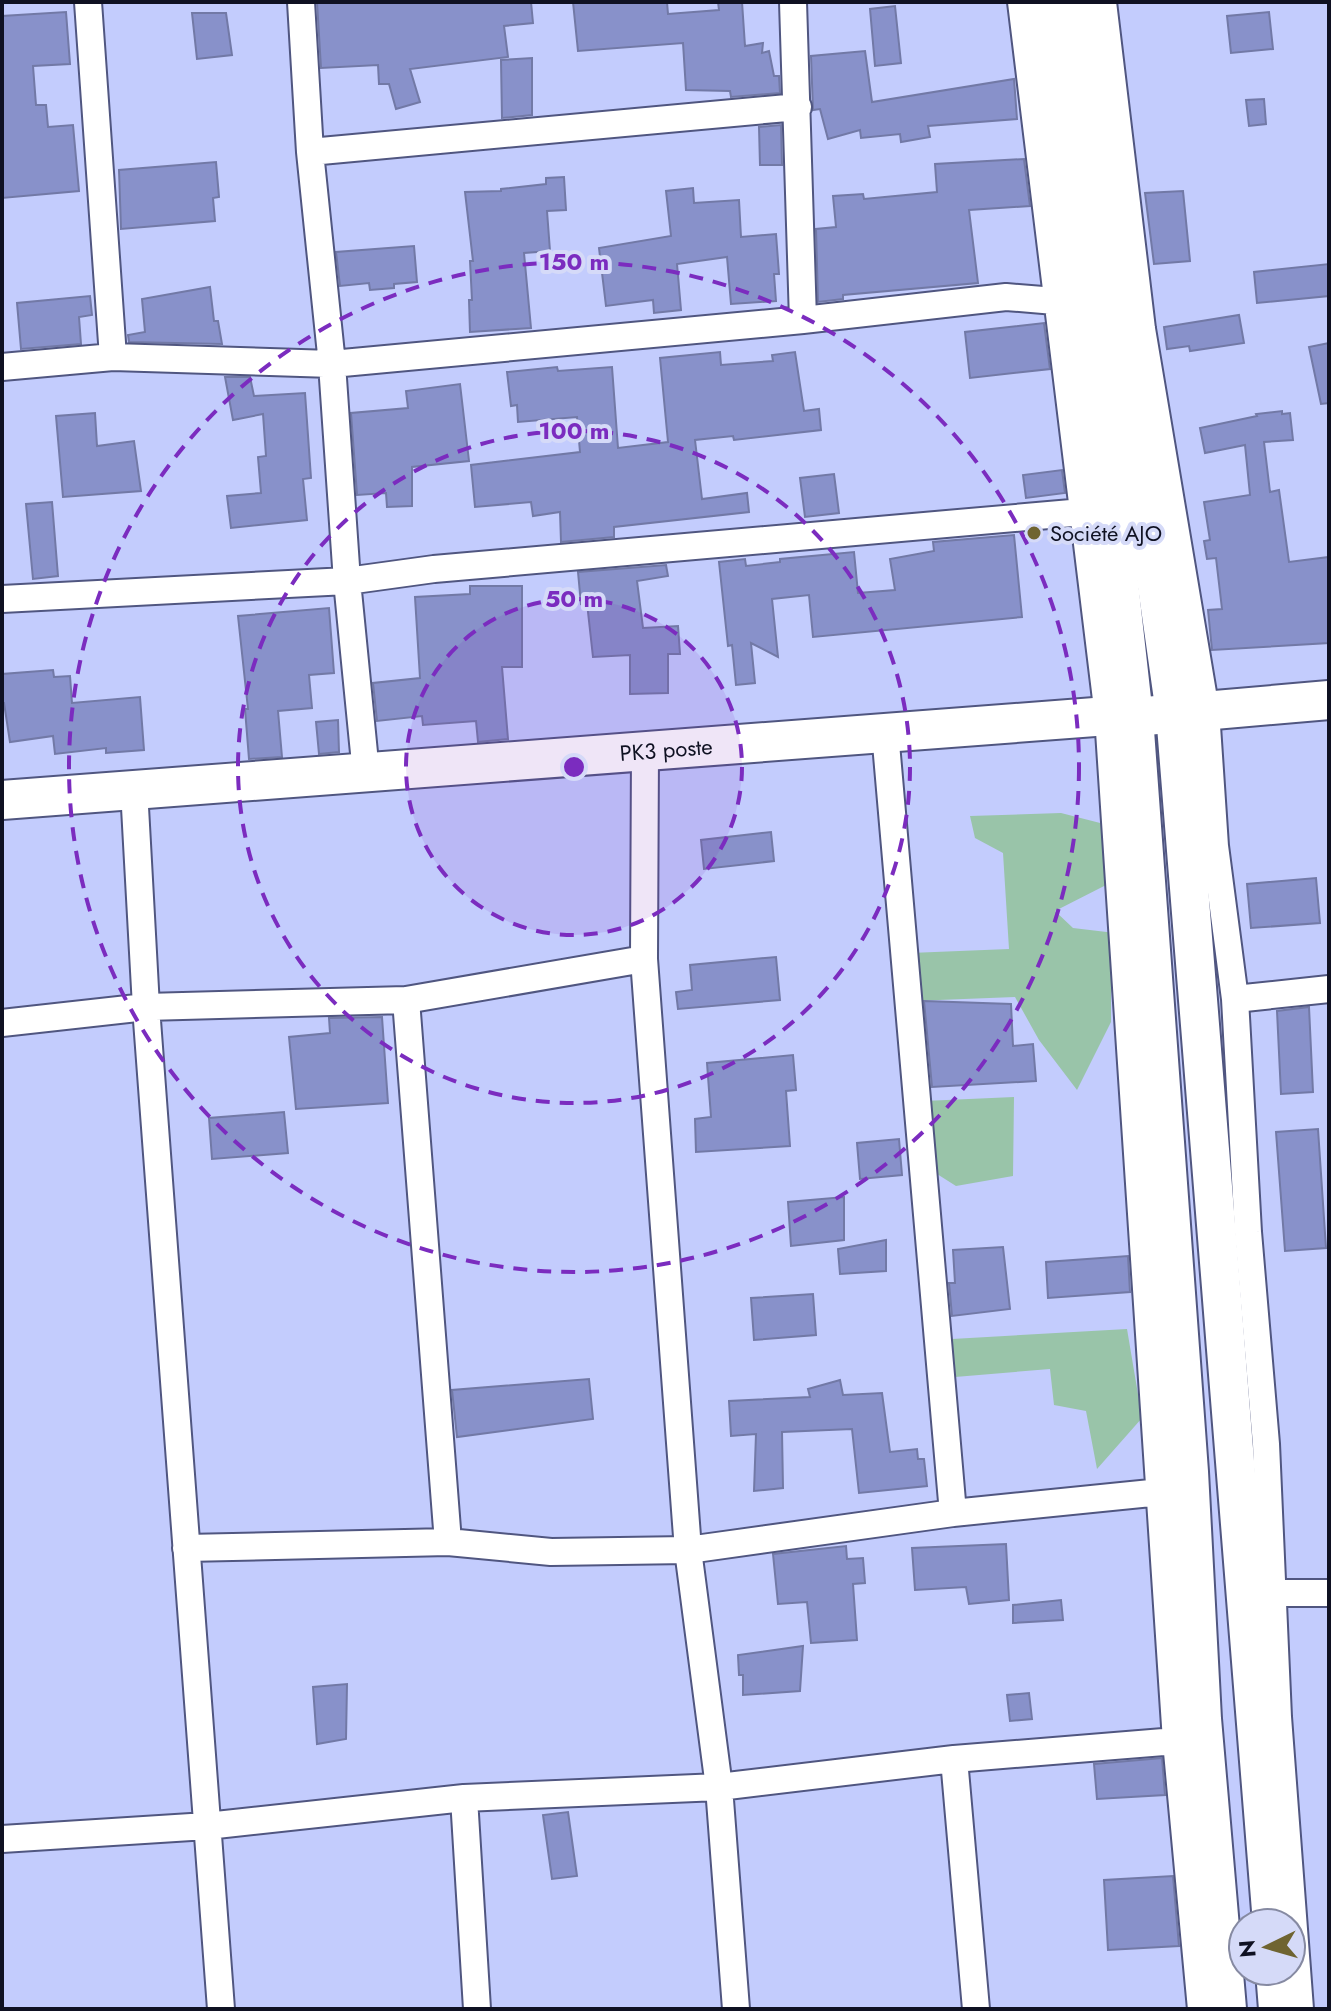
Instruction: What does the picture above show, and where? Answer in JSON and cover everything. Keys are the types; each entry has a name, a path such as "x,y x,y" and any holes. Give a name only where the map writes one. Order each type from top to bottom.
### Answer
{"street":[{"path":"88,2 113,357"},
{"path":"301,2 310,152 332,364 347,581 366,773"},
{"path":"793,2 803,320"},
{"path":"1021,2 1083,512 1121,716 1188,1456 1202,1719 1227,2009"},
{"path":"1047,2 1081,302 1111,511 1161,1492 1176,1741 1201,2009"},
{"path":"1080,2 1118,310 1215,846 1235,999 1248,1232 1266,1444 1278,1717 1300,2009"},
{"path":"1103,2 1191,712 1271,1907"},
{"path":"310,152 798,107"},
{"path":"2,367 113,357 332,364 803,320 1006,297 1055,301"},
{"path":"2,599 347,581 434,569 1083,512"},
{"name":"PK3 poste","path":"2,800 1329,700"},
{"path":"885,732 953,1513"},
{"path":"645,750 644,959 688,1550 719,1787 736,2009"},
{"path":"134,789 146,1007 221,2009"},
{"path":"2,1023 146,1007 406,1000 644,959"},
{"path":"1235,999 1329,989"},
{"path":"406,1000 448,1542"},
{"path":"186,1548 448,1542 551,1552 688,1550 953,1513 1161,1492"},
{"path":"1273,1593 1329,1593"},
{"path":"2,1839 207,1826 464,1798 719,1787 954,1759 1176,1741"},
{"path":"954,1759 976,2009"},
{"path":"464,1798 477,2009"},
{"path":"1276,1987 1278,2009"}],"green space":[{"path":"1061,813 1108,825 1110,883 1055,911 1073,928 1115,933 1117,968 1111,993 1111,1022 1077,1090 1039,1040 1015,997 913,1001 910,953 1009,949 1003,853 975,838 970,816"},
{"path":"1014,1097 1013,1176 956,1186 926,1167 924,1101"},
{"path":"1127,1329 1142,1418 1097,1469 1086,1411 1054,1405 1050,1369 955,1377 952,1339"}],"building":[{"path":"317,2 531,2 533,23 504,26 508,57 410,69 420,102 396,109 389,84 379,84 378,65 321,68"},
{"path":"573,2 667,2 668,14 719,10 718,2 742,2 745,46 763,43 762,53 769,51 774,76 779,76 780,93 731,97 730,91 686,90 683,43 578,51"},
{"path":"895,6 901,63 875,66 870,9"},
{"path":"66,12 70,64 33,66 36,105 46,105 48,127 73,125 79,191 2,198 2,16"},
{"path":"1269,12 1273,49 1231,53 1227,16"},
{"path":"192,13 226,13 232,55 197,59"},
{"path":"865,51 872,102 1014,79 1017,119 928,126 930,137 901,142 900,134 861,138 860,130 828,139 820,109 813,110 811,56"},
{"path":"532,58 532,115 502,118 501,60"},
{"path":"1264,99 1266,124 1249,126 1246,100"},
{"path":"781,125 782,165 760,165 759,127"},
{"path":"1024,159 1030,206 969,210 978,283 843,295 843,299 818,302 816,229 836,227 833,196 863,194 864,199 937,192 935,164"},
{"path":"216,162 219,197 213,198 215,221 121,229 119,170"},
{"path":"564,177 566,210 547,211 550,251 524,253 531,328 470,332 470,261 473,261 465,192 501,191 546,184 546,178"},
{"path":"693,188 694,203 739,200 741,237 776,234 779,274 774,274 776,301 731,304 727,257 677,264 681,310 654,313 653,300 606,306 599,248 671,236 666,191"},
{"path":"1183,191 1190,261 1154,264 1145,193"},
{"path":"414,246 417,282 370,290 369,283 340,286 336,252"},
{"path":"1329,264 1329,296 1257,303 1254,272"},
{"path":"210,287 214,321 218,321 222,344 129,342 128,335 145,332 142,299"},
{"path":"90,296 92,315 79,317 81,344 21,349 17,303"},
{"path":"1239,315 1244,343 1190,351 1189,346 1167,349 1164,327"},
{"path":"1044,323 1050,369 970,378 965,332"},
{"path":"1329,343 1329,403 1321,404 1309,347"},
{"path":"720,352 721,365 773,361 772,355 795,352 804,411 819,409 821,430 734,440 733,436 695,440 702,499 747,493 749,512 614,527 614,537 561,542 560,512 533,516 531,502 475,507 471,465 580,452 577,417 518,422 517,405 511,406 507,372 557,367 558,371 612,367 618,448 668,442 660,358"},
{"path":"225,377 250,377 254,396 305,393 311,478 303,479 307,520 231,528 227,496 261,493 258,457 266,456 263,414 233,420"},
{"path":"460,384 469,461 412,467 412,506 387,507 386,493 357,495 351,413 408,408 406,391"},
{"path":"1282,411 1282,414 1290,413 1293,440 1264,442 1270,492 1279,490 1289,562 1329,557 1329,643 1212,650 1208,610 1222,609 1216,558 1207,559 1204,541 1210,540 1204,502 1250,495 1245,445 1205,453 1200,428"},
{"path":"95,413 97,446 134,441 141,491 63,497 56,416"},
{"path":"1062,470 1065,493 1026,498 1023,475"},
{"path":"834,474 839,513 805,517 800,478"},
{"path":"52,502 58,576 33,579 26,504"},
{"path":"1014,535 1022,617 813,637 809,595 772,599 778,657 751,643 755,683 736,685 732,645 728,646 719,562 745,559 746,566 780,562 780,559 854,552 858,593 895,590 890,559 934,551 933,542"},
{"path":"666,565 668,576 637,581 643,628 678,626 680,654 668,654 668,693 630,694 630,655 593,657 587,603 581,604 578,572"},
{"path":"470,586 522,586 522,667 502,667 508,739 478,742 476,721 423,725 422,716 377,721 373,683 420,678 415,597 470,594"},
{"path":"329,608 334,673 309,675 312,708 278,711 282,757 249,759 245,709 248,709 238,616"},
{"path":"53,670 54,677 70,676 72,703 140,697 144,750 106,753 106,748 55,754 53,736 10,742 2,703 2,674"},
{"path":"338,720 339,752 319,754 316,722"},
{"path":"771,832 774,861 704,869 701,840"},
{"path":"1316,878 1320,923 1251,928 1247,884"},
{"path":"776,957 780,1000 678,1009 676,992 692,990 690,965"},
{"path":"924,1001 1011,1004 1013,1046 1033,1044 1036,1081 932,1087"},
{"path":"1309,1007 1313,1092 1281,1094 1277,1011"},
{"path":"382,1017 388,1103 296,1109 289,1037 330,1033 329,1018"},
{"path":"793,1055 796,1090 786,1091 790,1146 696,1152 695,1119 711,1117 707,1063"},
{"path":"284,1112 288,1153 212,1159 209,1118"},
{"path":"1318,1129 1326,1248 1285,1251 1276,1132"},
{"path":"899,1139 902,1175 860,1179 857,1143"},
{"path":"844,1197 844,1240 791,1246 788,1202"},
{"path":"886,1240 886,1271 840,1274 838,1249"},
{"path":"1003,1247 1010,1309 952,1316 949,1283 955,1283 953,1250"},
{"path":"1128,1256 1130,1292 1048,1298 1046,1262"},
{"path":"813,1294 816,1335 754,1340 751,1298"},
{"path":"589,1379 593,1419 457,1437 452,1390"},
{"path":"840,1380 843,1395 882,1393 890,1452 917,1449 918,1459 924,1459 927,1486 859,1493 852,1429 782,1432 783,1488 754,1491 756,1434 731,1436 729,1401 810,1397 808,1389"},
{"path":"1006,1544 1009,1600 969,1604 966,1587 915,1590 912,1548"},
{"path":"846,1546 847,1559 863,1558 865,1583 853,1584 857,1640 811,1643 807,1602 778,1604 773,1554"},
{"path":"1061,1600 1063,1620 1013,1623 1013,1605"},
{"path":"803,1646 800,1691 743,1695 743,1675 739,1675 738,1655"},
{"path":"347,1684 346,1739 317,1744 313,1687"},
{"path":"1029,1693 1032,1719 1010,1721 1007,1695"},
{"path":"1162,1758 1165,1795 1097,1799 1094,1764"},
{"path":"568,1812 577,1876 552,1879 543,1815"},
{"path":"1173,1876 1179,1946 1108,1950 1104,1880"}],"place":[{"name":"Société AJO","path":"1034,533"}]}
